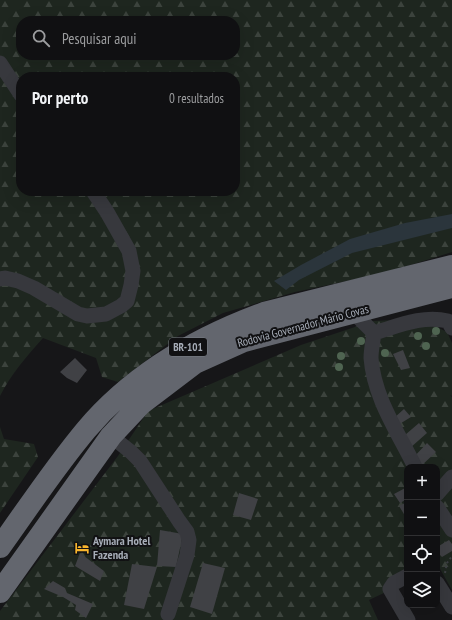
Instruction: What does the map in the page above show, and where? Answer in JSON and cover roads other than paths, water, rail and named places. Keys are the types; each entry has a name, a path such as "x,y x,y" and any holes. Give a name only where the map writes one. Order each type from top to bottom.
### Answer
{"highway":[{"name":"Rodovia Governador Mário Covas","path":"0,547 86,429 115,399 135,382 173,355 209,336 264,313 452,266"},
{"name":"Rodovia Governador Mário Covas","path":"3,588 111,436 141,404 195,363 244,341 452,287"}],"street":[{"path":"0,64 16,88"},
{"path":"0,279 5,278 18,281 34,288 78,314 87,316 101,315 121,306 126,301 131,285 133,271 129,251 96,196"},
{"path":"353,312 374,333 372,359 378,388 385,408 413,464"},
{"path":"374,333 425,319 441,319 448,321 452,328"},
{"path":"111,436 140,461 187,532 189,540 187,555 168,614"},
{"path":"440,491 452,477"},
{"path":"440,511 452,530"},
{"path":"404,577 394,582 390,589 408,620"},
{"path":"440,579 452,607"}],"place":[{"name":"Aymara Hotel Fazenda","path":"82,548"}]}
